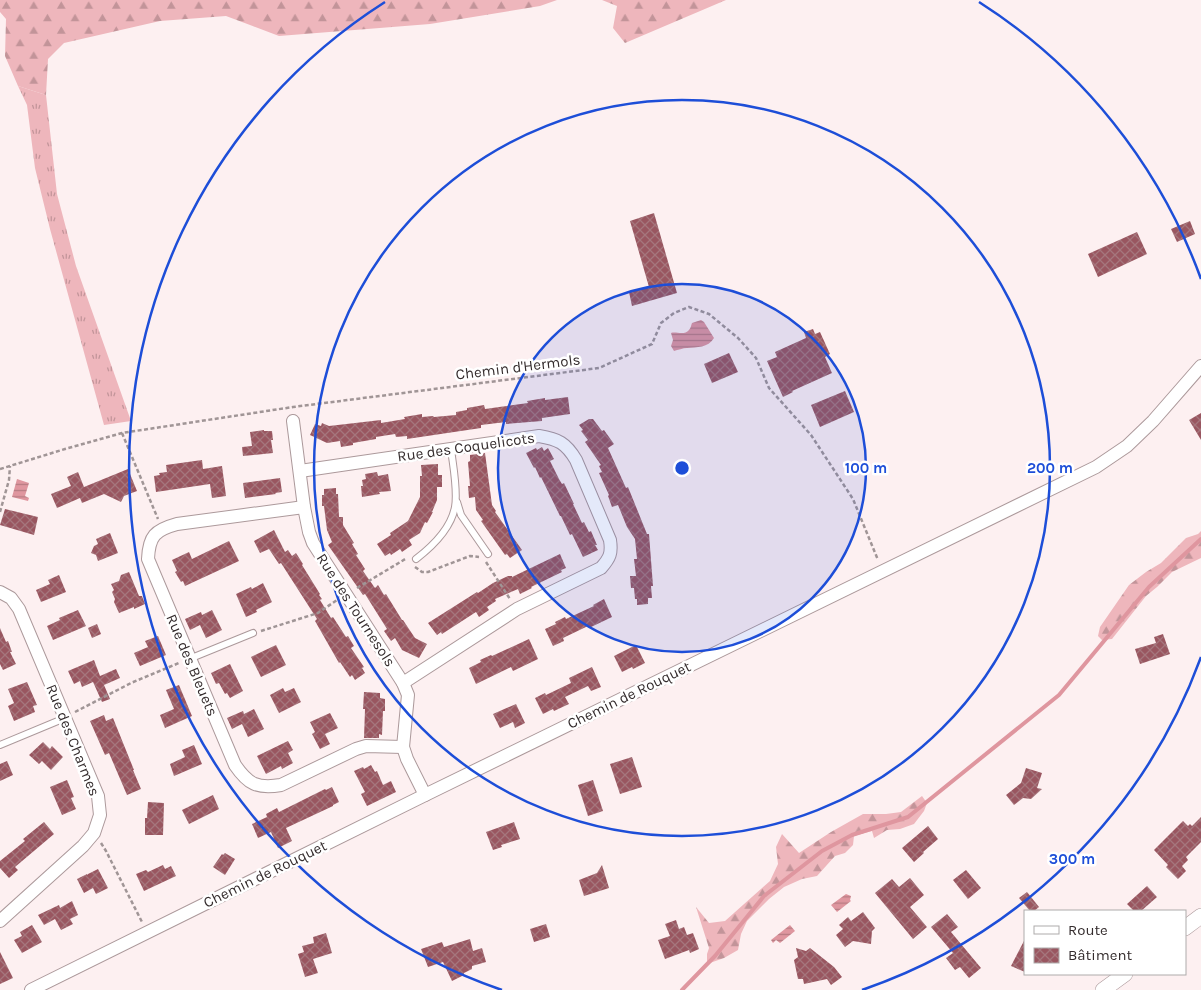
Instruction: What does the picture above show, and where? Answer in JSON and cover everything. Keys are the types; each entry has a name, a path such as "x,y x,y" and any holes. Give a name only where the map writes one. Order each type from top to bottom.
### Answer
{"street":[{"name":"Chemin de Rouquet","path":"31,990 1096,467 1127,446 1201,366"},
{"name":"Rue des Tournesols","path":"293,420 309,532 313,543 403,684 408,696 404,747 407,759 425,795"},
{"name":"Rue des Coquelicots","path":"300,470 539,436 554,438 562,443 570,450 576,460 610,540 611,551 607,561 601,568 517,609 403,684"},
{"path":"162,528 177,524 304,507"},
{"name":"Rue des Bleuets","path":"162,528 156,534 149,547 148,559 235,765 244,778 268,787 281,785 356,749 366,746 404,747"},
{"name":"Rue des Charmes","path":"0,592 12,598 19,609 98,796 100,815 94,833"},
{"path":"0,921 83,846 94,833"},
{"path":"1186,927 1201,916"},
{"path":"1103,990 1123,975"}],"lane":[{"path":"451,449 461,516 488,554"},
{"path":"416,559 428,550 441,535 450,520 455,507 456,490"},
{"path":"190,659 253,633"},
{"path":"0,745 65,718"}],"path":[{"name":"Chemin d'Hermols","path":"0,469 122,433 293,407 599,368 652,344 661,323 674,314 689,308 709,314 738,338 756,358 769,388 811,435 853,499 882,571"},
{"path":"122,433 162,528"},
{"path":"0,512 9,480 10,466"},
{"path":"416,559 412,563 417,570 428,572 470,556 478,556 491,568 517,609"},
{"path":"65,718 131,683 190,659"},
{"path":"94,833 106,852 147,932"}],"green space":[{"path":"0,0 557,0 540,6 430,24 279,36 226,16 160,21 64,43 48,59 46,95 18,86 5,56 6,19 0,12"},
{"path":"602,0 726,0 625,43 613,28 617,6"},
{"path":"18,86 46,95 57,194 76,266 131,421 104,425 50,229 35,168 27,105"},
{"path":"1201,531 1201,558 1172,572 1146,596 1112,639 1102,640 1098,636 1100,627 1129,585 1161,563 1186,538"},
{"path":"922,796 927,803 924,811 914,824 900,829 887,830 874,838 872,831 854,836 853,845 845,853 835,856 817,876 802,879 784,887 769,899 747,921 741,934 738,950 724,958 707,964 709,948 696,907 709,923 725,921 770,881 778,864 776,847 782,834 799,853 863,814 901,812"}],"shaded area":[{"path":"701,320 714,338 712,341 702,346 674,351 671,346 673,340 671,333 687,332 692,323"},
{"path":"17,479 29,483 25,496 29,498 28,501 12,497"},
{"path":"846,894 851,896 851,901 837,912 831,905"},
{"path":"790,925 795,931 780,943 776,940 773,943 771,940"}],"building":[{"path":"654,213 677,293 632,306 629,292 649,287 630,221"},
{"path":"1190,221 1195,234 1177,242 1171,229"},
{"path":"1137,232 1147,254 1098,277 1088,254"},
{"path":"813,329 815,334 820,332 830,354 825,357 832,373 783,397 767,361 777,357 775,352 806,338 804,332"},
{"path":"729,353 738,372 712,383 704,364"},
{"path":"845,391 854,412 820,427 811,405"},
{"path":"568,397 570,414 542,418 542,421 481,425 481,428 407,439 407,436 396,437 395,434 376,437 376,439 341,447 340,441 327,443 310,435 315,424 321,426 322,423 329,426 381,420 381,423 422,414 422,417 456,415 456,412 467,410 467,408 484,405 485,409 528,403 527,401 545,398 545,400"},
{"path":"1201,413 1201,440 1189,420"},
{"path":"589,419 593,419 602,431 604,430 614,444 608,448 626,488 628,487 647,534 649,534 653,586 651,586 652,598 648,598 648,604 637,605 634,588 631,588 630,576 636,576 634,559 637,559 635,539 627,527 618,505 612,507 599,473 602,472 599,466 601,465 585,442 588,440 579,425"},
{"path":"272,431 273,453 243,456 242,447 252,446 250,432"},
{"path":"542,447 544,451 548,448 554,459 550,461 559,479 562,484 564,483 582,523 584,522 589,532 591,531 597,545 595,545 598,550 583,557 541,477 526,453"},
{"path":"485,453 492,505 522,550 510,558 507,554 505,555 481,521 483,520 476,510 475,497 469,498 468,462 470,461 470,455"},
{"path":"202,460 203,469 222,466 226,496 212,498 210,484 156,492 154,476 167,472 166,465"},
{"path":"438,464 438,475 442,475 442,487 437,487 437,500 427,523 425,522 420,533 409,540 412,545 402,552 400,549 391,555 390,553 385,556 377,544 408,521 420,497 421,465"},
{"path":"128,469 137,491 124,496 121,502 104,494 82,503 80,498 57,508 51,494 71,486 67,477 78,472 84,487"},
{"path":"377,472 378,476 388,474 391,491 362,497 361,486 363,486 362,480 366,479 365,474"},
{"path":"280,478 282,492 245,498 243,483"},
{"path":"336,488 339,517 343,517 343,525 354,543 352,544 358,554 356,555 365,569 363,571 375,588 378,585 384,595 386,594 415,638 427,644 419,658 402,650 395,638 391,641 384,631 387,629 365,594 363,595 328,545 332,542 327,530 324,506 322,506 322,495 324,495 324,489"},
{"path":"5,509 38,517 34,535 0,525"},
{"path":"274,530 285,552 288,550 292,556 296,553 320,594 322,599 320,600 331,618 333,617 354,646 351,648 364,667 362,668 365,673 355,680 352,675 350,677 339,663 315,621 317,619 281,563 279,564 269,549 260,553 254,541"},
{"path":"110,533 118,553 98,561 96,555 91,553 94,546 98,544 96,539"},
{"path":"229,541 239,561 185,586 183,581 181,582 175,572 177,571 172,560 189,552 192,559"},
{"path":"560,554 566,568 561,570 562,572 520,594 518,589 495,599 496,601 487,607 489,610 479,617 476,612 442,634 441,632 437,635 428,623 493,583 508,576 512,577"},
{"path":"129,572 139,596 142,596 145,604 119,613 114,602 115,599 112,592 114,590 111,584 119,581 121,575"},
{"path":"59,575 66,592 41,602 36,590 50,584 48,580"},
{"path":"263,583 272,602 246,617 236,594"},
{"path":"604,599 612,617 563,638 564,641 553,646 545,629 565,617 566,619 594,606"},
{"path":"78,610 86,626 53,640 47,626 60,620 59,618"},
{"path":"212,610 222,630 206,638 200,625 190,630 185,619 201,612 202,615"},
{"path":"97,624 101,634 92,638 88,628"},
{"path":"0,628 6,642 8,641 12,652 10,652 16,664 3,670 0,664"},
{"path":"1163,634 1170,654 1140,664 1135,649 1156,643 1154,637"},
{"path":"158,636 166,655 140,666 134,653 148,647 145,641"},
{"path":"529,639 538,659 513,671 511,667 476,684 469,668 481,662 480,660"},
{"path":"276,645 286,665 261,677 251,657"},
{"path":"636,645 645,663 622,672 614,656"},
{"path":"94,660 100,676 116,669 120,678 104,685 110,699 102,702 93,682 82,687 80,681 74,684 68,671"},
{"path":"230,664 243,691 230,698 227,693 225,694 219,683 216,684 211,673"},
{"path":"592,667 601,687 591,691 588,686 565,697 569,704 543,714 535,698 571,683 569,678"},
{"path":"27,682 37,705 33,706 35,712 14,721 8,706 14,703 8,689"},
{"path":"179,685 192,716 165,728 160,715 174,709 166,690"},
{"path":"283,688 285,692 294,688 301,702 279,713 270,695"},
{"path":"364,692 380,693 380,698 385,699 382,735 379,734 379,738 364,738"},
{"path":"516,704 525,723 515,728 513,722 500,728 493,714"},
{"path":"254,709 264,729 248,737 242,724 232,729 227,718 243,711 244,714"},
{"path":"330,713 338,728 325,734 330,744 320,749 312,734 315,732 310,722"},
{"path":"104,715 106,721 113,718 141,789 127,795 109,753 105,755 90,721"},
{"path":"288,741 293,750 288,753 293,763 282,769 281,766 266,774 257,756"},
{"path":"43,742 50,749 52,746 63,757 51,770 42,761 39,764 29,755"},
{"path":"194,745 202,764 174,776 170,764 185,757 182,750"},
{"path":"632,757 642,787 620,794 610,764"},
{"path":"7,761 13,775 0,781 0,764"},
{"path":"371,765 375,772 377,771 383,785 391,781 396,792 367,806 361,794 365,792 354,771"},
{"path":"1026,768 1042,773 1037,788 1042,789 1031,799 1023,798 1014,805 1006,795 1021,783"},
{"path":"67,780 74,797 71,798 76,809 62,815 50,787"},
{"path":"593,780 603,811 588,816 578,785"},
{"path":"332,787 339,802 286,828 292,841 278,848 271,832 258,838 252,824 267,817 266,814 277,808 279,812"},
{"path":"213,795 219,809 189,824 182,810"},
{"path":"148,802 164,803 163,835 145,835 145,818 147,818"},
{"path":"1201,817 1201,842 1186,857 1188,860 1182,866 1186,871 1178,879 1166,867 1168,865 1154,850 1183,821 1188,826 1190,824 1192,826"},
{"path":"44,822 54,834 15,867 18,870 9,878 0,868 0,861 25,841 23,839"},
{"path":"514,822 520,839 501,845 502,847 493,850 486,832"},
{"path":"928,826 938,839 914,862 902,848"},
{"path":"225,853 235,859 225,875 213,867 222,854"},
{"path":"163,865 165,869 171,866 176,876 144,891 136,874 146,870 148,872"},
{"path":"602,865 609,888 584,896 579,880 597,873"},
{"path":"98,869 108,888 96,894 93,888 84,893 77,879"},
{"path":"966,870 981,888 968,899 953,880"},
{"path":"910,878 924,895 910,907 927,927 913,939 875,893 892,879 899,887"},
{"path":"1147,886 1157,897 1142,910 1133,910 1127,904"},
{"path":"1027,892 1039,907 1035,910 1029,910 1019,898"},
{"path":"72,901 78,915 70,919 73,924 61,930 55,919 44,925 38,915 59,905 60,908"},
{"path":"863,912 875,928 872,931 871,944 853,941 845,947 836,935 843,929 839,925 848,917 851,921"},
{"path":"947,914 958,927 951,932 981,968 969,978 960,967 955,970 946,958 953,953 931,927"},
{"path":"676,920 679,929 684,927 687,935 693,933 699,949 690,953 689,950 665,959 658,940 670,936 665,924"},
{"path":"546,924 550,937 534,942 530,929"},
{"path":"32,925 42,942 22,953 14,940 22,936 20,932"},
{"path":"326,933 332,953 313,959 318,973 305,977 298,954 304,952 302,946 314,943 313,937"},
{"path":"470,939 473,951 482,948 486,962 472,966 472,969 464,973 464,975 452,981 443,962 428,967 421,949 442,942 444,947"},
{"path":"1024,941 1024,972 1011,966"},
{"path":"796,948 806,951 810,948 834,967 842,977 831,985 827,979 804,984 803,979 798,979 794,960 798,957"},
{"path":"0,952 13,978 0,984"}],"waterway":[{"path":"682,990 715,956 764,896 822,851 852,835 908,817 1059,695 1149,587 1201,539"}]}
